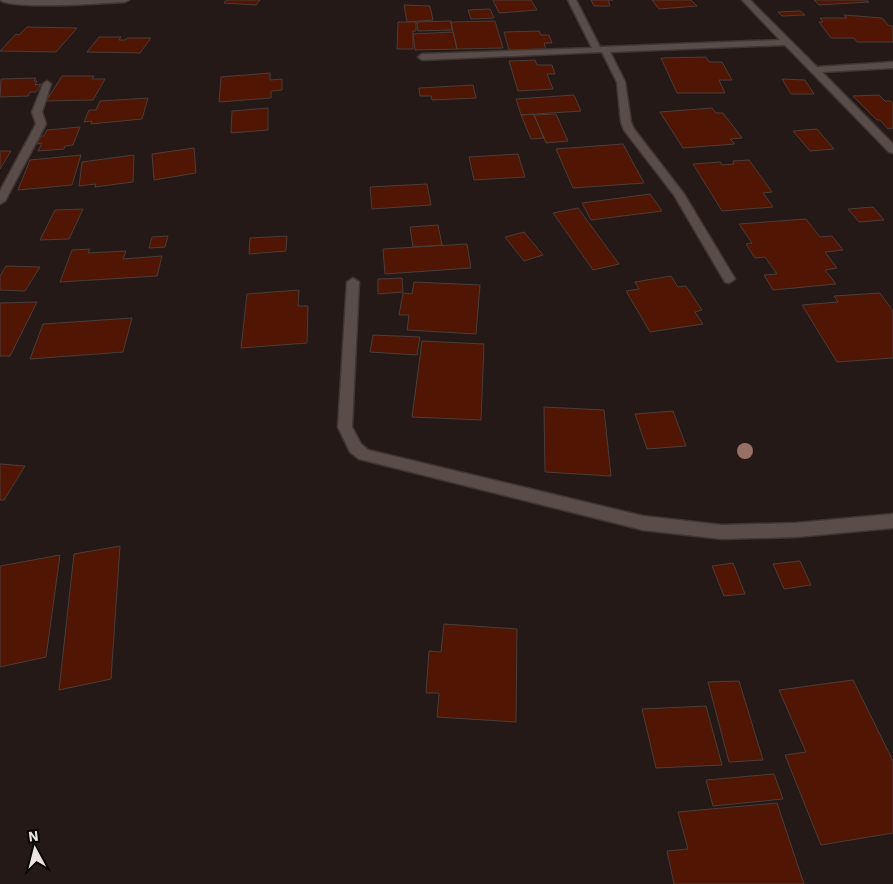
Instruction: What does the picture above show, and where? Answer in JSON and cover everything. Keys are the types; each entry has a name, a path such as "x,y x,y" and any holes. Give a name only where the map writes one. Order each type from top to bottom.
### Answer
{"street":[{"path":"3,0 24,3 125,0"},
{"path":"572,0 621,82 626,122 629,130 678,194 729,279"},
{"path":"746,0 888,139 893,150"},
{"path":"422,57 788,42"},
{"path":"816,70 893,65"},
{"path":"0,201 41,124 37,112 47,84"},
{"path":"353,282 345,427 355,448 364,455 643,524 722,532 796,530 893,521"}],"building":[{"path":"226,0 260,0 256,5 224,3"},
{"path":"493,0 531,0 537,10 499,13"},
{"path":"591,0 608,0 610,6 594,6"},
{"path":"652,0 691,0 697,6 659,9"},
{"path":"814,0 866,0 869,2 819,5"},
{"path":"404,5 430,6 433,20 407,22"},
{"path":"490,9 494,18 471,19 468,10"},
{"path":"800,11 805,15 782,16 778,12"},
{"path":"844,15 882,18 889,26 893,26 893,42 857,42 854,38 831,38 819,22 823,22 820,18 847,18"},
{"path":"451,21 452,30 418,31 417,22"},
{"path":"495,21 503,48 457,49 451,22"},
{"path":"398,22 416,22 416,31 413,31 413,49 397,49"},
{"path":"27,27 77,28 56,52 0,51 16,34 19,35"},
{"path":"539,31 541,35 549,35 552,43 544,43 546,49 509,50 504,32"},
{"path":"453,32 457,49 415,50 413,34"},
{"path":"99,37 121,37 119,40 151,38 140,53 87,52"},
{"path":"706,57 709,62 722,62 732,80 719,80 725,93 677,93 661,58"},
{"path":"535,60 537,65 552,65 555,74 547,74 553,89 518,91 509,61"},
{"path":"270,73 270,80 282,79 282,90 271,91 271,98 219,102 221,77"},
{"path":"62,76 94,76 92,79 105,79 93,100 46,101"},
{"path":"36,78 34,81 37,81 35,85 41,84 36,92 30,92 28,96 0,97 1,79"},
{"path":"782,79 805,80 814,94 791,94"},
{"path":"473,85 476,98 432,100 431,96 420,96 419,88"},
{"path":"574,95 581,111 521,115 516,99"},
{"path":"879,95 885,101 893,103 893,128 888,129 853,96"},
{"path":"148,98 142,119 91,124 92,121 84,122 89,110 96,110 100,101"},
{"path":"268,108 268,130 231,133 232,111"},
{"path":"712,108 716,113 723,113 742,138 730,139 735,144 683,148 660,112"},
{"path":"534,114 544,138 531,139 521,115"},
{"path":"556,114 568,141 546,143 534,115"},
{"path":"80,127 73,145 65,146 64,149 38,151 42,143 37,144 47,130"},
{"path":"817,129 834,149 810,151 793,131"},
{"path":"623,144 644,183 573,188 556,149"},
{"path":"194,148 196,173 154,180 152,154"},
{"path":"0,151 11,151 0,169"},
{"path":"518,154 525,177 474,180 469,157"},
{"path":"81,155 72,185 18,190 30,160"},
{"path":"134,155 133,182 95,187 96,184 79,186 82,162"},
{"path":"749,160 772,192 763,193 773,207 722,211 693,164 720,162 722,165 734,164 733,161"},
{"path":"427,184 431,205 372,209 370,187"},
{"path":"650,194 662,211 591,220 582,203"},
{"path":"873,207 884,220 859,222 848,209"},
{"path":"578,208 619,264 593,270 553,213"},
{"path":"83,209 69,239 40,240 55,210"},
{"path":"806,219 820,237 832,236 843,250 825,252 837,268 825,270 836,284 773,290 764,275 777,274 765,257 755,258 746,244 752,243 739,224"},
{"path":"438,225 442,245 413,247 410,227"},
{"path":"524,232 543,255 524,261 505,237"},
{"path":"168,236 165,247 149,248 152,237"},
{"path":"287,236 286,251 249,254 250,238"},
{"path":"467,244 471,268 385,274 383,249"},
{"path":"90,249 88,253 126,251 123,259 162,256 157,276 60,282 72,250"},
{"path":"6,266 40,267 25,291 0,290 0,276"},
{"path":"671,276 678,287 686,286 702,310 695,312 703,324 650,332 626,291 639,289 635,282"},
{"path":"402,278 403,292 378,294 378,279"},
{"path":"414,282 480,285 476,334 407,330 409,315 399,315 403,293 412,294"},
{"path":"299,290 298,306 308,306 307,343 241,348 247,294"},
{"path":"880,293 893,311 893,358 837,362 802,305 838,302 834,296"},
{"path":"37,302 10,356 0,356 0,303"},
{"path":"132,318 123,352 30,359 43,324"},
{"path":"373,335 420,337 417,355 370,352"},
{"path":"422,341 484,344 481,420 412,417"},
{"path":"544,407 604,410 611,476 545,472"},
{"path":"673,411 686,446 647,449 635,414"},
{"path":"0,464 25,466 4,500 0,500"},
{"path":"120,546 111,679 59,690 74,554"},
{"path":"60,555 46,657 0,667 0,566"},
{"path":"800,561 811,585 784,589 773,564"},
{"path":"733,563 745,594 724,596 712,566"},
{"path":"444,624 517,629 516,722 437,717 439,693 426,693 429,651 441,652"},
{"path":"853,680 893,761 893,833 821,845 785,755 806,752 779,690"},
{"path":"739,681 763,760 729,762 708,682"},
{"path":"706,706 722,765 656,768 642,709"},
{"path":"774,774 783,799 713,806 706,780"},
{"path":"777,803 804,884 674,884 667,851 688,849 678,812"}]}
